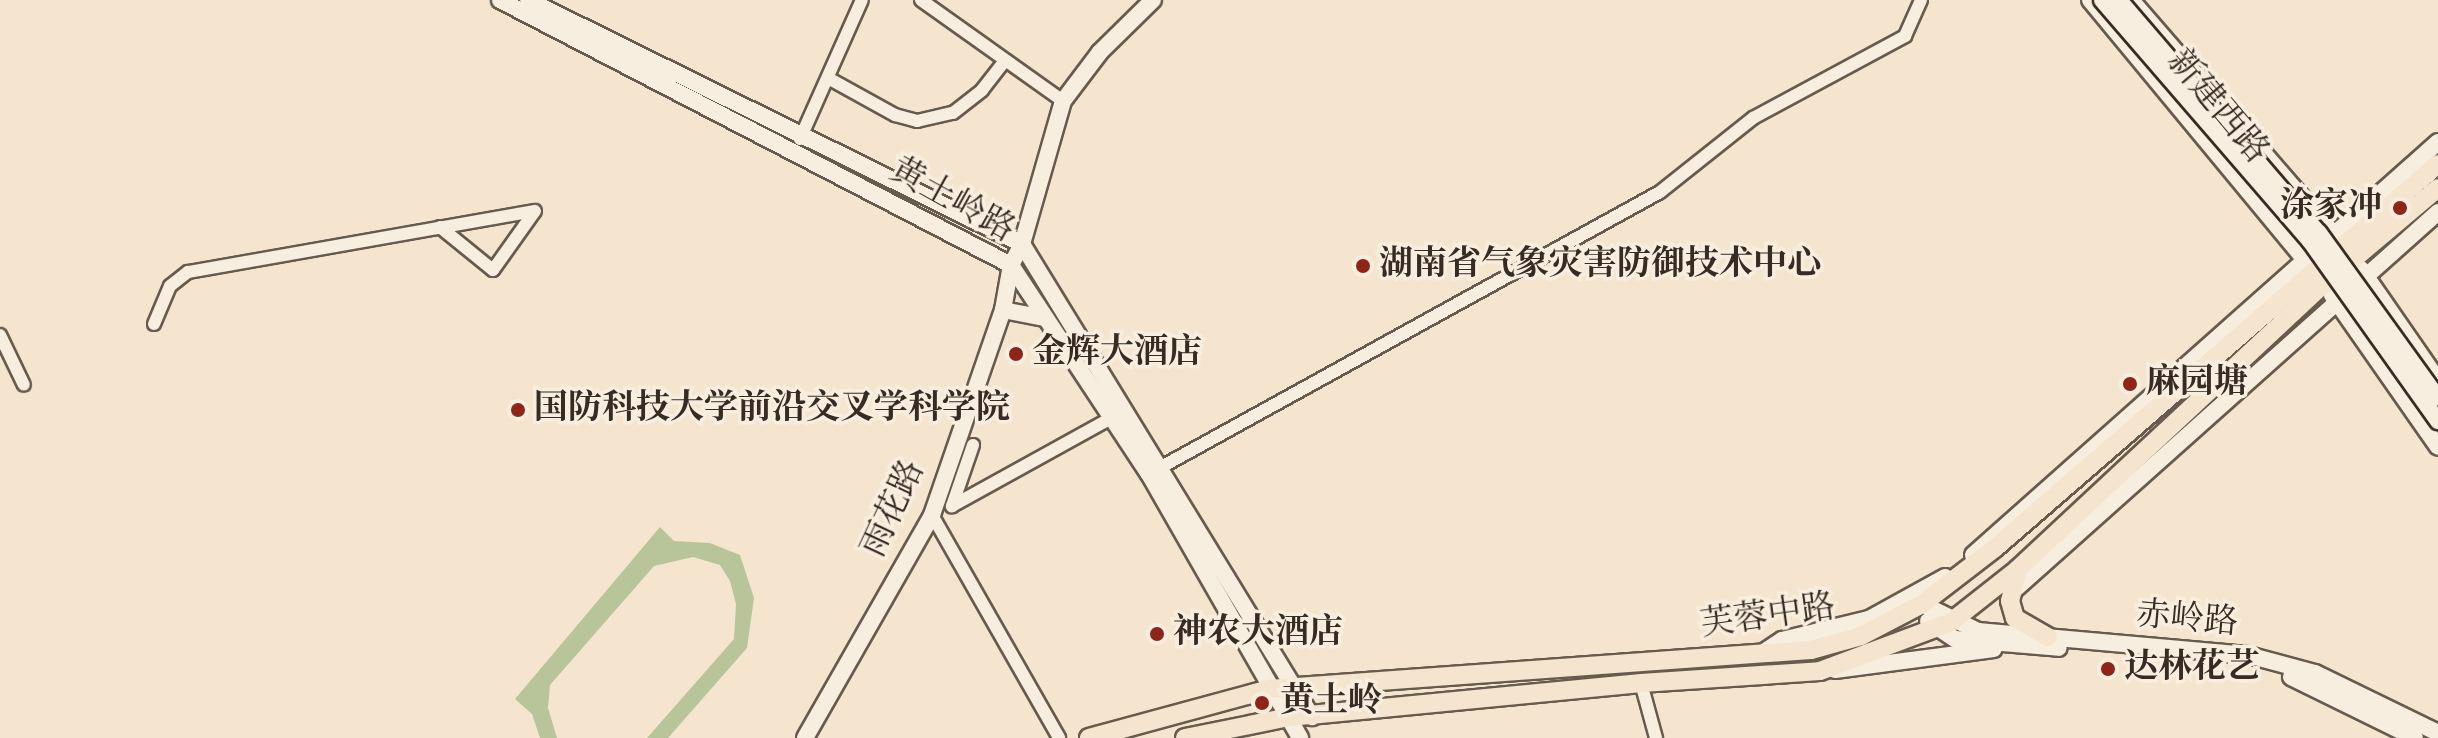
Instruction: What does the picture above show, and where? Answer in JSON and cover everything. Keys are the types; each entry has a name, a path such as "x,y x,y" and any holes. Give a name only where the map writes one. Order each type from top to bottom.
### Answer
{"main road":[{"name":"芙蓉中路","path":"1089,738 1269,689 1811,650 1861,636 1918,607 1996,547 2438,164"},
{"name":"芙蓉中路","path":"2344,246 2438,188"},
{"name":"芙蓉中路","path":"1185,738 1289,717 1641,683 1820,671 1943,625 2018,569 2314,272"},
{"path":"2018,569 2012,592 2015,618 2048,637"}],"street":[{"name":"黄土岭路","path":"500,0 1011,265 1113,417 1154,470 1297,687 1312,717"},
{"name":"黄土岭路","path":"528,0 800,139 1022,244 1154,470 1269,689 1300,738"},
{"path":"800,139 862,0"},
{"path":"921,0 1004,62 1063,101"},
{"name":"雨花路","path":"805,738 932,515 1003,310 1011,265 1022,244 1063,101 1100,52 1153,0"},
{"path":"1154,470 1660,192 1753,118 1905,36 1921,0"},
{"name":"新建西路","path":"2090,0 2314,272 2438,447"},
{"name":"新建西路","path":"2102,0 2310,241 2438,421"},
{"name":"新建西路","path":"2119,0 2319,233 2438,398"},
{"name":"新建西路","path":"2131,0 2344,246 2438,380"},
{"path":"828,78 895,115 917,121 953,113 982,90 1004,62"},
{"path":"2344,246 2438,142"},
{"path":"154,324 170,286 188,272 440,227 508,215 535,211 493,270 440,227"},
{"path":"2012,592 2438,212"},
{"path":"1761,654 1782,640 1835,630 1892,609 1962,564 2314,272"},
{"path":"1003,310 1045,318"},
{"path":"0,335 24,385"},
{"path":"973,445 952,506 1113,417"},
{"path":"932,515 1059,738"},
{"name":"赤岭路","path":"1918,607 1943,625 1955,639 2259,666 2309,683 2415,738"},
{"name":"赤岭路","path":"1943,625 1978,631 2248,655 2315,673 2438,733"},
{"name":"赤岭路","path":"1820,671 2012,645"},
{"path":"1641,683 1656,738"}],"green space":[{"path":"660,527 674,541 710,543 740,555 754,598 747,648 668,738 647,738 734,639 736,604 730,581 720,565 693,557 654,566 550,685 548,708 557,738 540,738 532,714 515,699"}],"place":[{"name":"涂家冲","path":"2400,208"},
{"name":"湖南省气象灾害防御技术中心","path":"1363,266"},
{"name":"金辉大酒店","path":"1016,354"},
{"name":"麻园塘","path":"2130,384"},
{"name":"国防科技大学前沿交叉学科学院","path":"518,410"},
{"name":"神农大酒店","path":"1157,634"},
{"name":"达林花艺","path":"2108,669"},
{"name":"黄土岭","path":"1262,703"}]}
